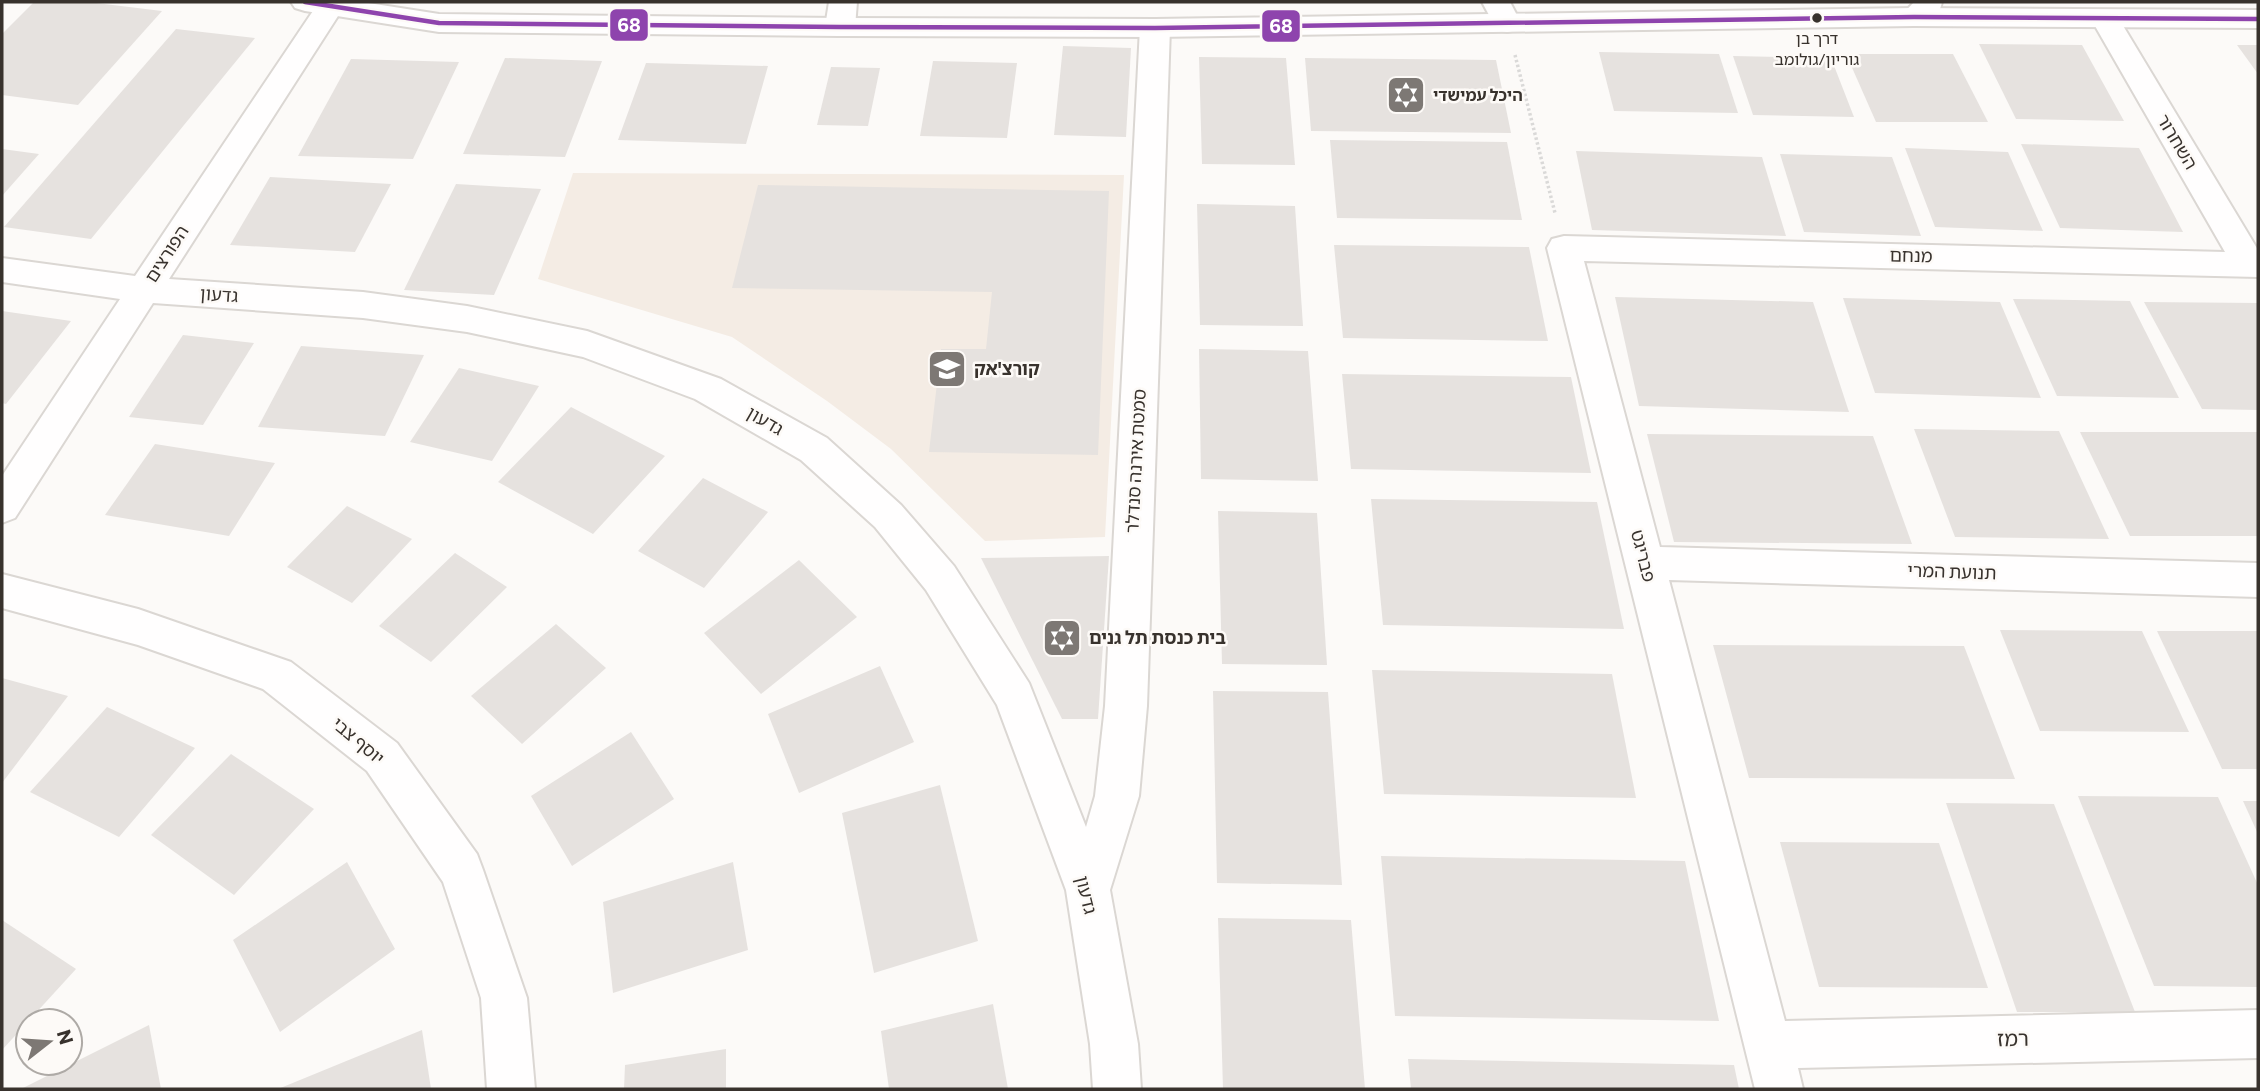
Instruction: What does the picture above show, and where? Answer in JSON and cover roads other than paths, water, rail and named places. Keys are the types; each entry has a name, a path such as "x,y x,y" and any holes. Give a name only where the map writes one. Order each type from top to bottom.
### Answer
{"street":[{"path":"323,3 439,23 841,14 1155,28 1501,13 1921,10 2105,19 2258,19"},
{"name":"הפורצים","path":"2,507 144,290 323,3"},
{"name":"השחרור","path":"2105,19 2254,265"},
{"name":"סמטת אירנה סנדלר","path":"1088,890 1117,796 1126,706 1155,28"},
{"name":"מנחם","path":"1564,248 2254,265"},
{"name":"פבריגט","path":"1564,248 1779,1089"},
{"name":"גדעון","path":"2,270 144,290 363,305 467,319 587,344 708,389 814,449 888,516 940,578 1014,696 1088,890 1114,1044 1117,1089"},
{"name":"תנועת המרי","path":"1645,564 2258,580"},
{"name":"יוסף צבי","path":"2,592 138,627 277,676 382,757 461,870 504,998 511,1089"},
{"name":"רמז","path":"1768,1045 2258,1034"}],"place":[{"name":"דרך בן גוריון/גולומב","path":"1817,18"},
{"name":"היכל עמישדי","path":"1406,95"},
{"name":"קורצ'אק","path":"947,369"},
{"name":"בית כנסת תל גנים","path":"1062,638"}]}
